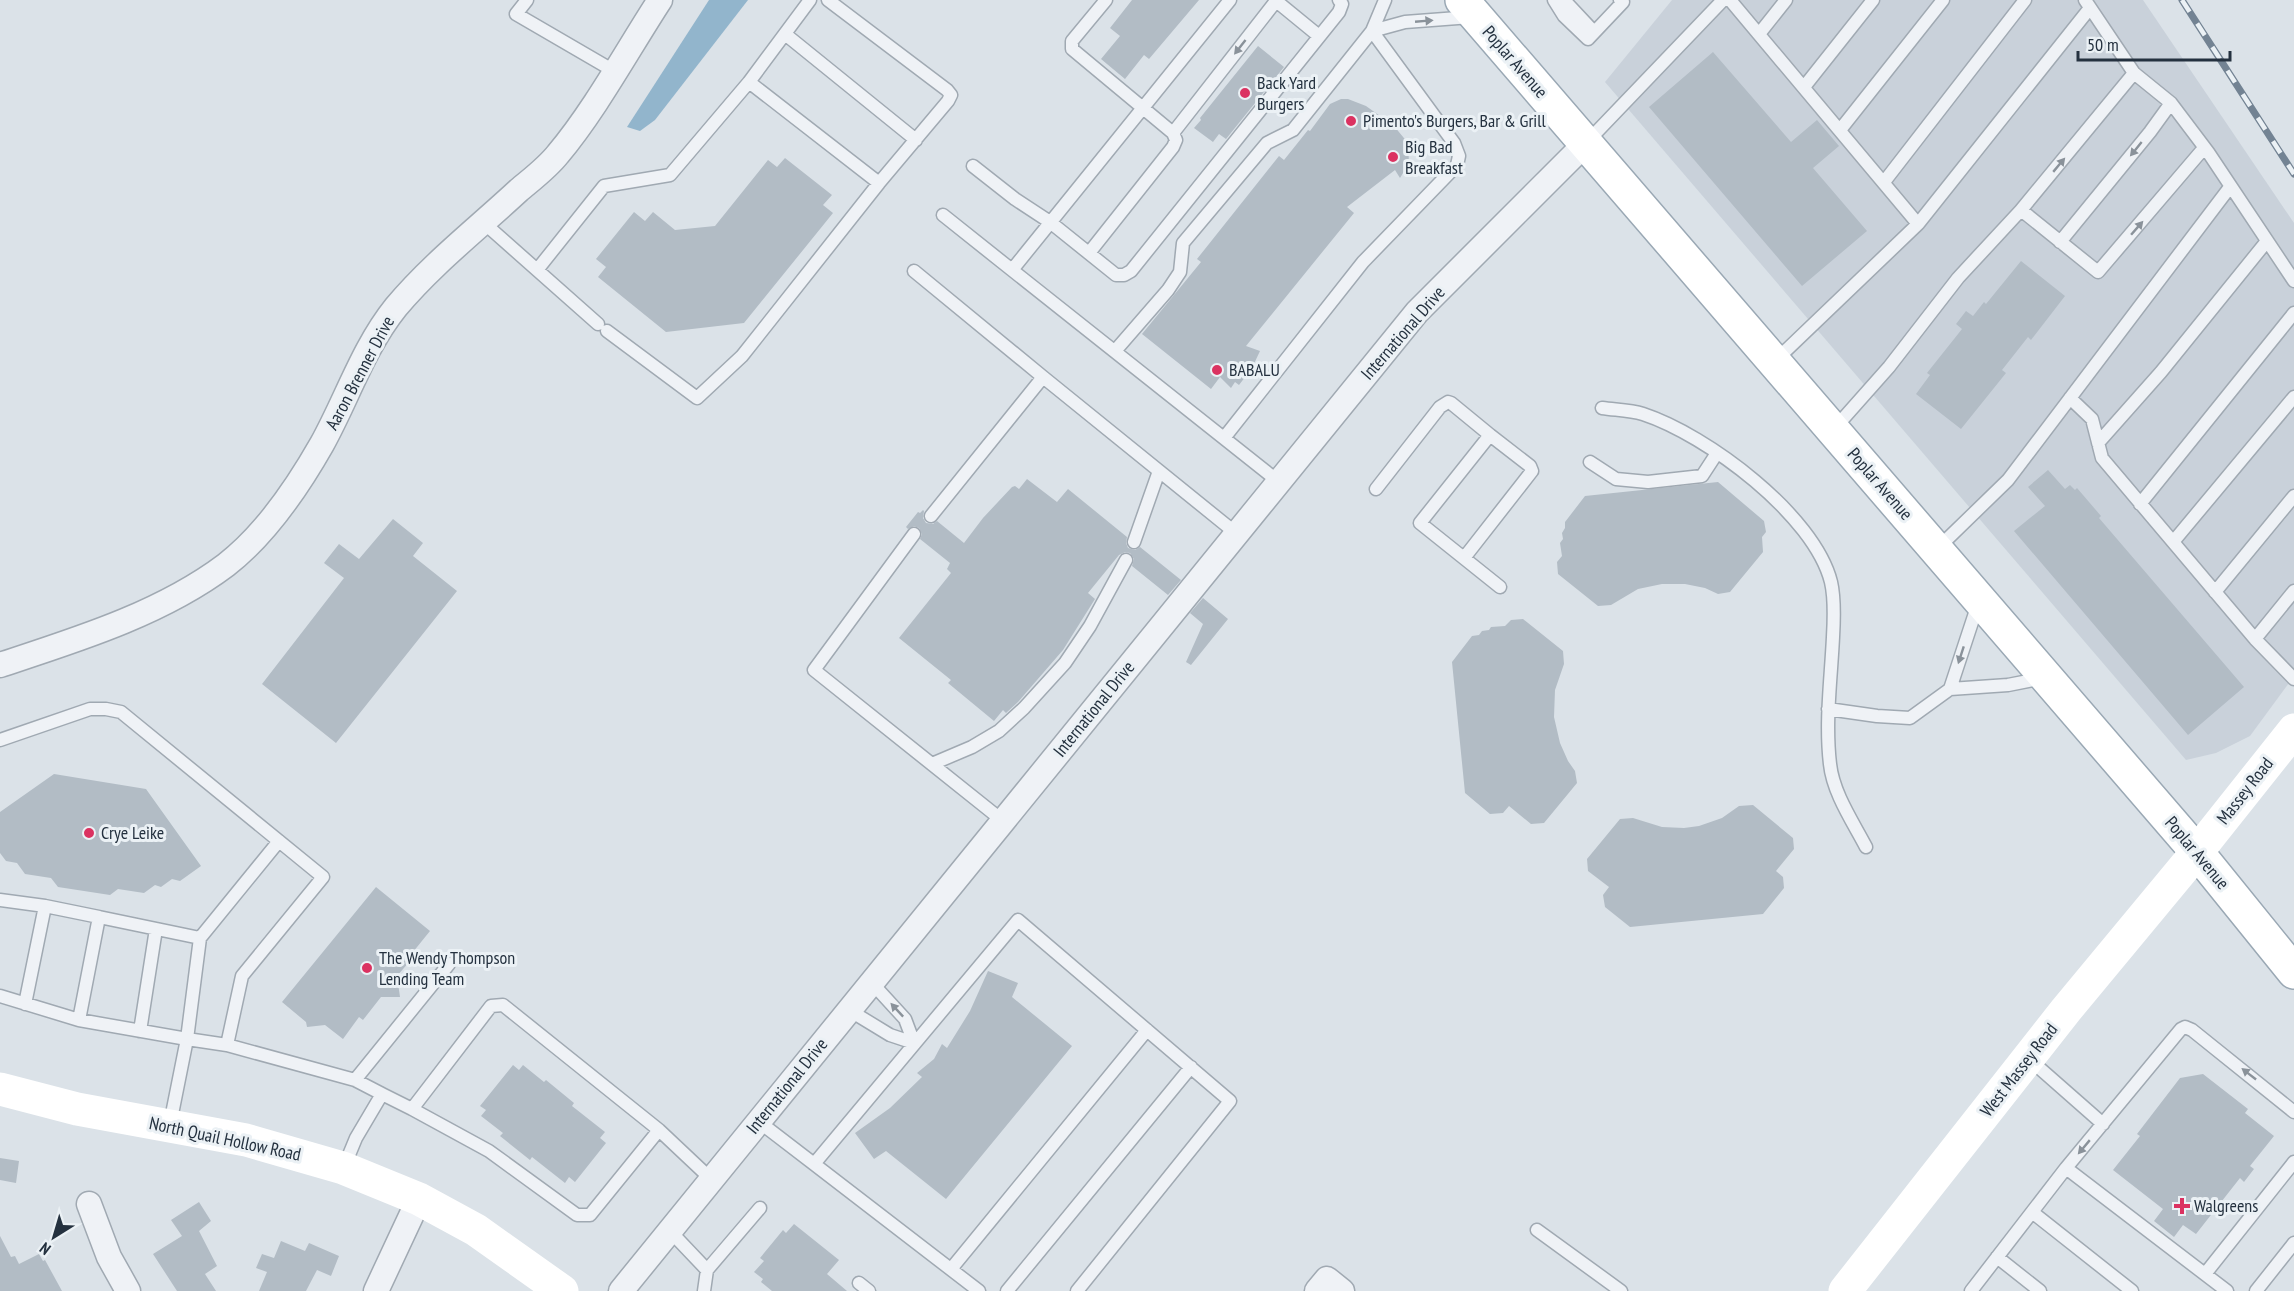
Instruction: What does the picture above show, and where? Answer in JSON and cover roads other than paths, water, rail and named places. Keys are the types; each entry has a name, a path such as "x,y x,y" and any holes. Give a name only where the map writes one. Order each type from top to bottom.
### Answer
{"street":[{"name":"Aaron Brenner Drive","path":"0,665 123,622 177,595 226,565 259,533 295,489 323,443 377,333 394,309 429,270 557,155 660,0"},
{"name":"Poplar Avenue","path":"1469,8 2197,852 2294,972"},
{"name":"International Drive","path":"621,1291 1417,312 1586,143"},
{"name":"Massey Road","path":"2197,852 2294,730"},
{"name":"West Massey Road","path":"1845,1291 2028,1058 2197,852"},
{"name":"North Quail Hollow Road","path":"0,1089 77,1110 246,1140 343,1168 419,1199 476,1230 562,1291"},
{"path":"376,1291 419,1199"},
{"path":"89,1204 109,1257 128,1291"}],"lane":[{"path":"527,0 516,14 614,71"},
{"path":"537,270 604,186 670,175 749,82 810,0"},
{"path":"484,223 603,328 697,398 742,356 879,183 948,101 951,94 828,0"},
{"path":"1089,254 1173,147 1176,140 1173,132 1072,49 1072,41 1106,0"},
{"path":"1012,270 1230,0"},
{"path":"972,166 1050,222 1116,275 1124,275 1131,270 1320,36 1342,7 1339,0"},
{"path":"1115,351 1168,290 1180,272 1183,243 1267,143 1293,130 1372,31 1385,0"},
{"path":"1554,0 1564,16 1588,39 1623,2 1620,0"},
{"path":"1564,0 1594,32"},
{"path":"1586,143 1723,0"},
{"path":"1731,0 1918,224"},
{"path":"1759,34 1786,0"},
{"path":"1804,87 1873,0"},
{"path":"1840,130 1943,0"},
{"path":"1884,182 2025,0"},
{"path":"1173,132 1276,1 1320,36"},
{"path":"1774,362 1918,224 2088,4 2134,73 2171,103 2294,281"},
{"path":"1372,31 1469,8"},
{"path":"1224,438 1363,262 1457,165 1459,156 1454,143 1372,31"},
{"path":"785,34 916,140"},
{"path":"1833,430 1889,368 1958,278 2021,210 2134,73"},
{"path":"749,82 879,183"},
{"path":"2060,242 2171,103"},
{"path":"2021,210 2098,272 2204,148"},
{"path":"1936,550 2008,480 2230,187"},
{"path":"943,215 1279,482"},
{"path":"2098,443 2162,372 2267,241"},
{"path":"914,271 1236,534"},
{"path":"2140,504 2294,313"},
{"path":"931,516 1043,378"},
{"path":"2173,542 2294,397"},
{"path":"2070,398 2092,419 2102,458 2255,639 2294,679"},
{"path":"1376,489 1440,407 1448,402 1491,435 1530,466 1532,471 1464,558"},
{"path":"1602,408 1642,414 1689,435 1742,469 1790,514 1814,545 1831,583 1834,621 1827,709 1830,766 1837,789 1866,847"},
{"path":"1491,435 1420,523 1500,587"},
{"path":"1590,462 1616,479 1648,482 1702,476 1717,453"},
{"path":"1134,542 1159,471"},
{"path":"2215,592 2294,496"},
{"path":"914,534 814,670 1003,821"},
{"path":"932,764 972,747 999,731 1024,708 1065,663 1090,626 1126,560"},
{"path":"2255,639 2294,591"},
{"path":"1950,689 1979,600"},
{"path":"1827,709 1910,718 1950,689 2008,685 2046,677"},
{"path":"0,740 90,709 121,712 323,877 242,976 227,1045"},
{"path":"170,1126 188,1039 200,938 279,841"},
{"path":"0,900 45,906 200,938"},
{"path":"25,1004 45,906"},
{"path":"79,1020 99,917"},
{"path":"814,1164 1018,920 1230,1101 1077,1291"},
{"path":"140,1031 156,929"},
{"path":"355,1080 449,964"},
{"path":"872,983 904,1019 914,1042"},
{"path":"0,996 79,1020 227,1045 355,1080 489,1152 577,1215 590,1215 659,1130"},
{"path":"412,1109 491,1006 503,1005 659,1130 711,1179"},
{"path":"849,1011 890,1035 914,1042"},
{"path":"1971,1291 2066,1168 2185,1027 2253,1077 2294,1112"},
{"path":"951,1269 1147,1030"},
{"path":"2028,1058 2103,1124"},
{"path":"1007,1291 1191,1067"},
{"path":"343,1168 356,1138 382,1094"},
{"path":"758,1121 979,1291"},
{"path":"2205,1274 2294,1162"},
{"path":"2066,1168 2227,1291"},
{"path":"704,1291 707,1270 760,1208"},
{"path":"2032,1212 2132,1291"},
{"path":"1537,1230 1621,1291"},
{"path":"670,1231 707,1270"},
{"path":"2256,1291 2294,1243"},
{"path":"1997,1257 2040,1291"}],"water":[{"path":"709,0 748,0 655,120 640,131 627,127"}],"railway":[{"path":"2182,0 2294,174"}],"place":[{"name":"Back Yard Burgers","path":"1245,93"},
{"name":"Pimento's Burgers, Bar & Grill","path":"1351,121"},
{"name":"Big Bad Breakfast","path":"1393,157"},
{"name":"BABALU","path":"1217,370"},
{"name":"Crye Leike","path":"89,833"},
{"name":"The Wendy Thompson Lending Team","path":"367,968"},
{"name":"Walgreens","path":"2182,1206"}]}
